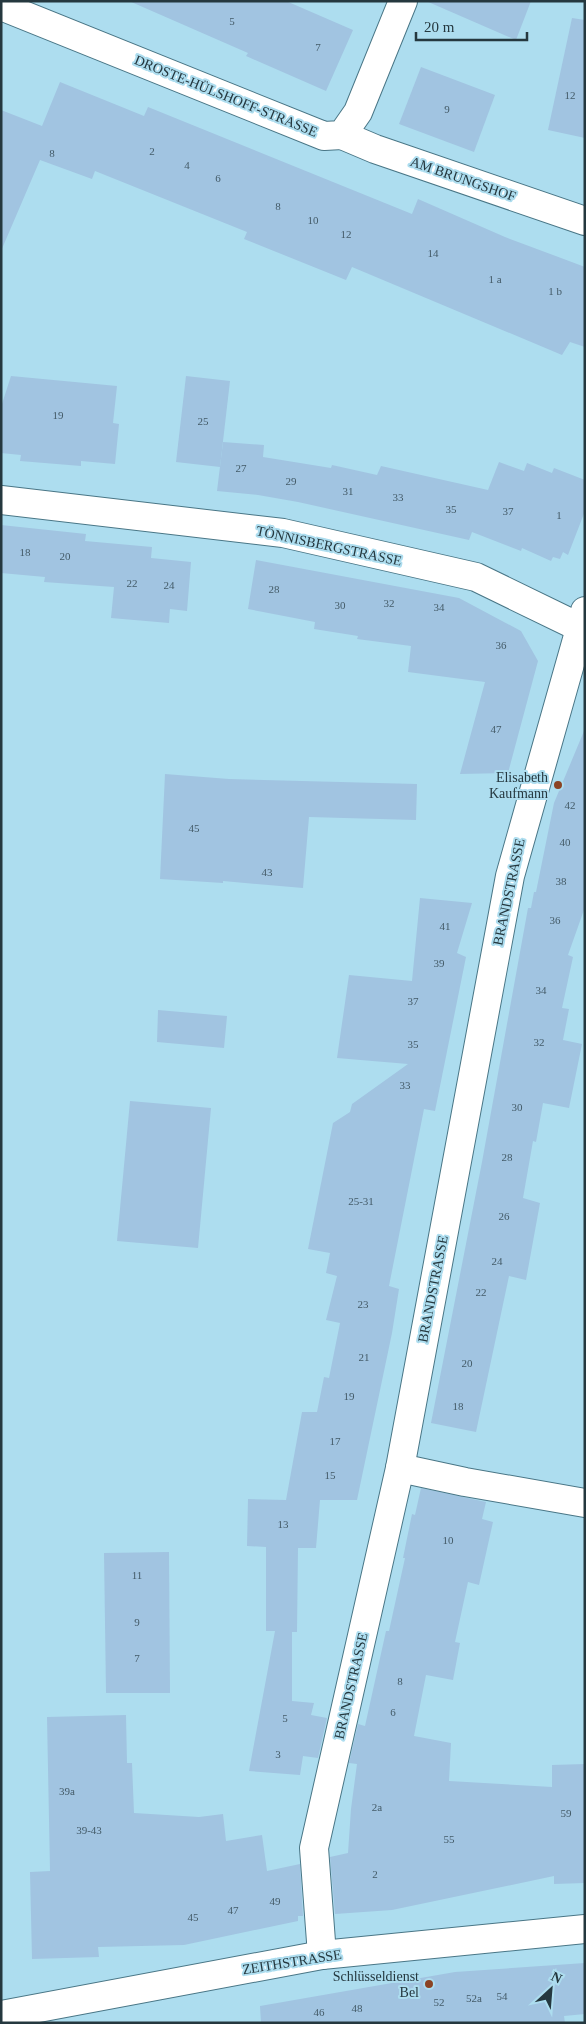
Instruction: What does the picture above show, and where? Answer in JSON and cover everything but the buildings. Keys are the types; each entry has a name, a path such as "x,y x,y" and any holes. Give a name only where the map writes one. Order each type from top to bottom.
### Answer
{"street":[{"path":"342,135 358,112 403,1"},
{"name":"DROSTE-HÜLSHOFF-STRASSE","path":"1,6 324,136 342,135"},
{"name":"AM BRUNGSHOF","path":"342,135 374,149 585,221"},
{"name":"TÖNNISBERGSTRASSE","path":"1,500 283,533 476,577 583,622"},
{"name":"BRANDSTRASSE","path":"322,1955 314,1848 400,1468 510,876 583,622"},
{"path":"400,1468 465,1482 585,1503"},
{"name":"ZEITHSTRASSE","path":"1,2015 322,1955 585,1929"}],"place":[{"name":"Elisabeth Kaufmann","path":"558,785"},
{"name":"Schlüsseldienst Bel","path":"429,1984"}]}
